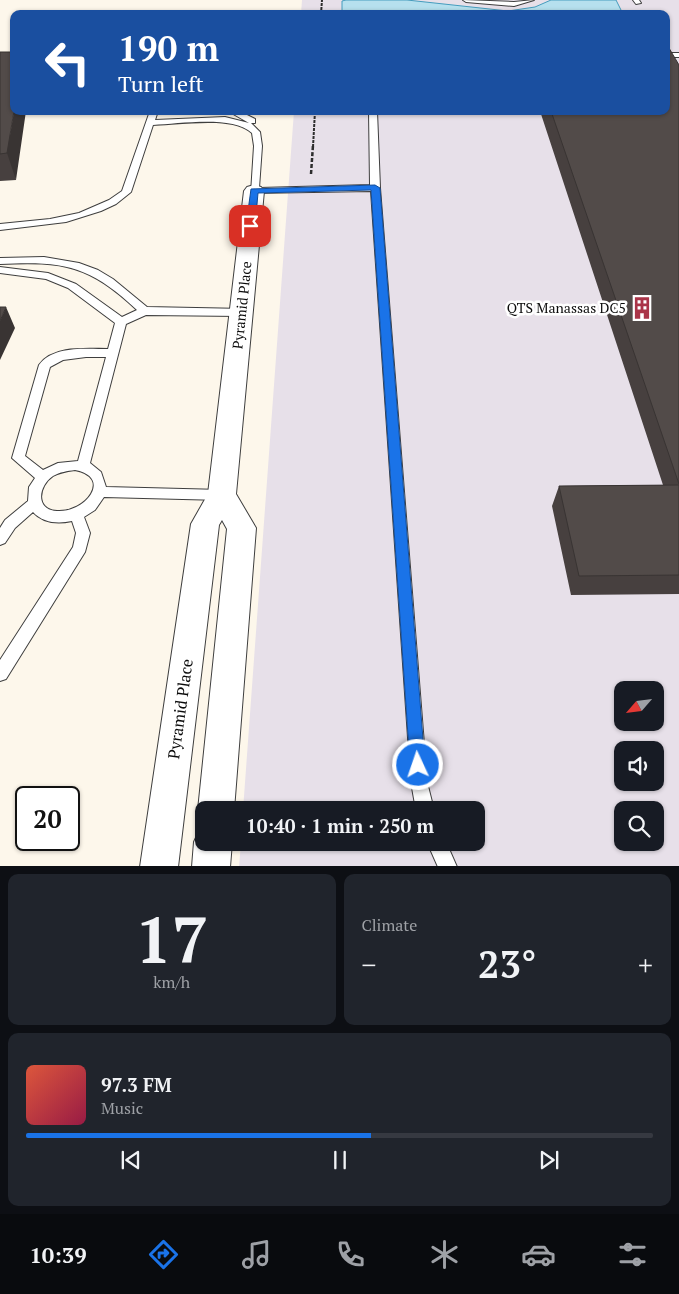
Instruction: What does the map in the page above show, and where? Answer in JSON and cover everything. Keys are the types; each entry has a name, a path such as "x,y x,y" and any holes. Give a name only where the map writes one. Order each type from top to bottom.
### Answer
{"street":[{"name":"Pyramid Place","path":"159,866 205,524 222,495 254,191"},
{"path":"217,801 242,528 222,495"},
{"path":"211,866 212,851"}],"lane":[{"path":"466,0 514,4 531,0"},
{"path":"0,227 76,218 120,198 126,192 153,115"},
{"path":"241,115 254,124 256,132"},
{"path":"374,115 375,188 419,782 422,801"},
{"path":"151,123 225,120 248,125 256,132"},
{"name":"Pyramid Place","path":"254,191 258,146 256,132"},
{"path":"254,191 375,188"},
{"path":"0,261 37,259 68,261 102,276 130,297 144,311"},
{"path":"0,270 48,276 72,286 121,322"},
{"path":"83,467 121,322 144,311 241,312"},
{"path":"43,477 18,458 45,365 52,358 64,354 113,353"},
{"path":"75,465 83,467 90,469 99,478 100,492 92,505 76,515 59,518 43,514 34,504 34,490 43,477 58,468 75,465"},
{"path":"100,492 222,495"},
{"path":"0,538 10,524 34,504"},
{"path":"0,674 80,548 83,533 76,515"},
{"path":"440,851 448,866"}],"path":[{"path":"310,189 315,115"}],"shaded area":[{"path":"302,0 679,0 679,866 239,866 240,851 485,851 485,801 244,801 294,115 670,115 670,10 301,10"}],"water":[{"path":"407,0 499,10 342,10 342,1"},
{"path":"551,0 616,0 621,10 515,10 535,7"}],"building":[{"path":"670,50 679,65 679,484 552,115 670,115"},
{"path":"0,52 10,52 10,115 13,115 7,153 0,154"},
{"path":"0,307 6,307 0,321"},
{"path":"679,485 679,575 579,576 559,486"}],"place":[{"name":"QTS Manassas DC5","path":"642,308"}],"route":[{"path":"250,226 254,191 375,188 418,765"}]}
